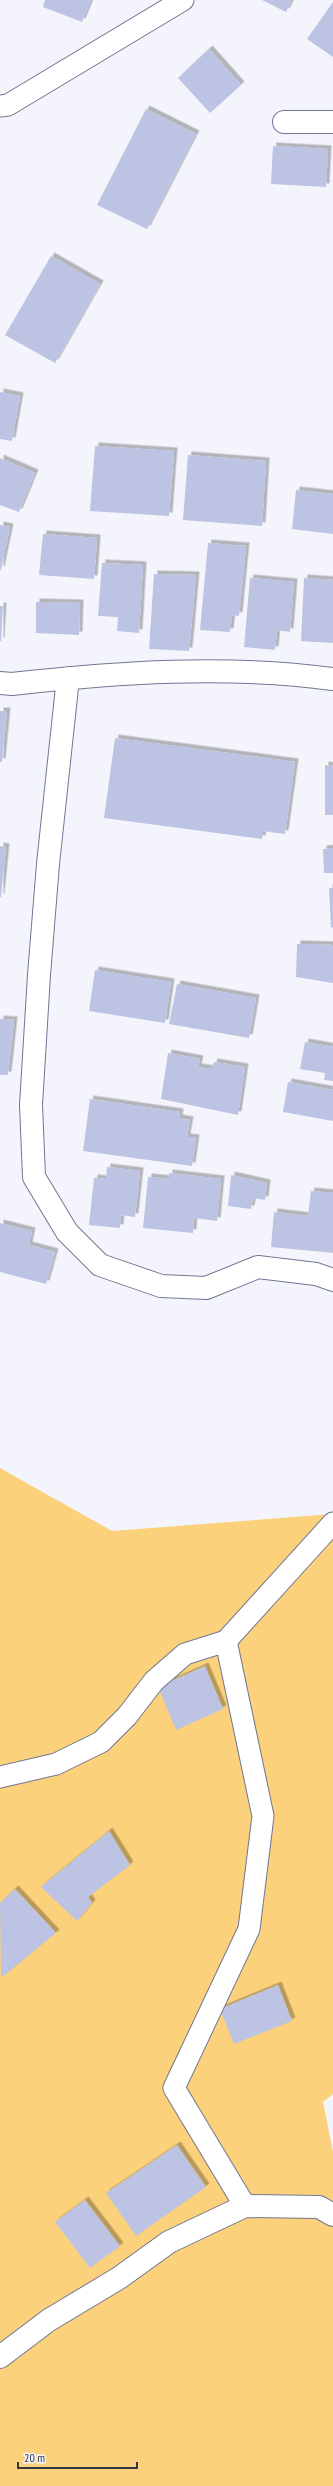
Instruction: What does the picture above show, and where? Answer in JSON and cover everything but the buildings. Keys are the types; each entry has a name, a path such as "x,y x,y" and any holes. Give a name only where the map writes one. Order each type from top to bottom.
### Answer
{"street":[{"path":"284,122 333,122"},
{"path":"0,683 12,684 68,678 185,671 292,674 333,680"},
{"path":"68,678 48,864 39,975 31,1105 34,1177 67,1232 100,1265 161,1286 206,1288 258,1267 316,1274 333,1280"},
{"path":"0,2358 49,2320 119,2278 169,2242 245,2206 319,2207 333,2215"}],"lane":[{"path":"0,106 8,104 103,50 183,0"},
{"path":"0,1777 56,1764 101,1742 127,1716 154,1681 185,1654 226,1641 333,1523"},
{"path":"226,1641 263,1816 249,1929 174,2088 245,2206"}],"shaded area":[{"path":"0,1468 112,1531 333,1514 333,2094 323,2102 333,2152 333,2486 0,2486"}]}
